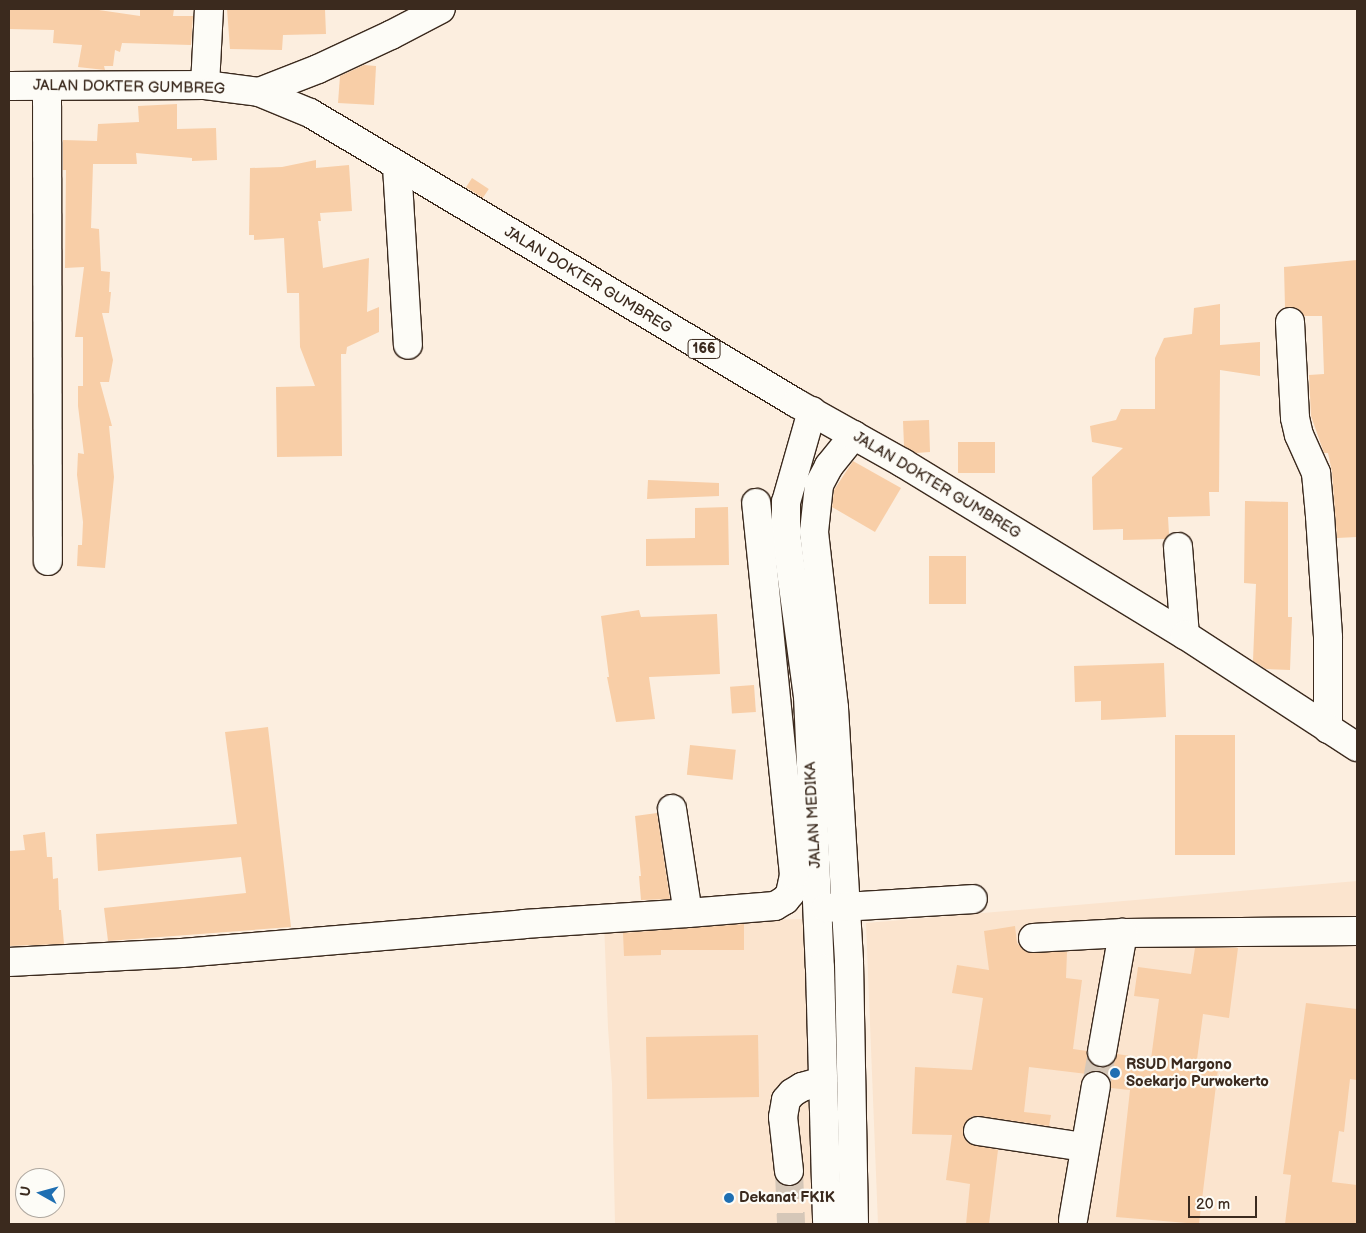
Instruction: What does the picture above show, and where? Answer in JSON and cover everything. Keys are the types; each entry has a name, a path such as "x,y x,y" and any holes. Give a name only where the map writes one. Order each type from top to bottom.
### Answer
{"street":[{"path":"205,85 209,9"},
{"path":"259,92 318,70 440,9"},
{"name":"JALAN DOKTER GUMBREG","path":"9,86 205,85 259,92 310,114 812,412 854,435 1185,635 1357,747"},
{"path":"47,86 48,561"},
{"path":"397,166 408,345"},
{"path":"1290,322 1294,418 1299,435 1316,473 1328,638 1328,729"},
{"name":"JALAN MEDIKA","path":"812,412 786,502 786,534 808,696 827,1224"},
{"name":"JALAN MEDIKA","path":"854,435 829,466 819,486 814,532 834,708 844,907 849,962 854,1224"},
{"path":"9,962 182,953 524,924 775,906 790,894 793,881 756,503"},
{"path":"786,534 814,532"},
{"path":"1178,547 1185,635"},
{"path":"672,809 688,913"},
{"path":"817,908 972,899"},
{"path":"1033,938 1123,933 1357,931"},
{"path":"1102,1052 1123,933"},
{"path":"789,1171 783,1117 786,1100 792,1093 802,1087 823,1081"},
{"path":"1073,1220 1084,1147 1096,1086"},
{"path":"978,1132 1084,1147"}],"shaded area":[{"name":"RSUD Margono Soekarjo Purwokerto","path":"1357,881 1357,1224 878,1224 866,923"},
{"path":"858,920 866,1224 615,1224 612,1084 604,922"}],"building":[{"path":"9,9 92,9 140,16 140,9 174,9 173,16 193,16 191,45 122,43 120,52 115,50 113,66 104,66 105,70 78,67 82,45 53,43 54,30 9,29"},
{"path":"227,9 325,9 326,34 283,35 282,50 230,49"},
{"path":"364,65 376,66 374,105 338,103 340,76"},
{"path":"177,104 177,129 216,128 217,160 192,161 192,158 136,153 137,164 93,164 91,228 99,229 101,271 110,272 109,313 102,313 113,360 109,382 100,382 112,426 109,426 114,477 105,568 77,566 78,545 82,545 83,522 77,475 78,453 84,454 78,406 78,386 83,386 83,337 75,337 84,267 65,268 66,170 63,170 63,140 97,141 98,124 139,122 138,106"},
{"path":"316,160 316,168 349,165 352,211 320,213 321,221 318,221 323,268 369,258 367,312 379,307 379,332 347,347 346,354 341,354 342,456 277,457 276,387 315,386 300,347 299,293 287,293 284,238 254,240 254,235 249,235 250,168 282,167"},
{"path":"472,178 489,189 483,198 466,187"},
{"path":"1357,260 1357,537 1337,538 1332,472 1328,453 1324,453 1311,416 1309,375 1324,374 1322,316 1304,316 1297,308 1285,308 1284,267"},
{"path":"1220,304 1220,345 1260,342 1260,376 1220,370 1219,492 1209,492 1210,516 1168,517 1169,534 1165,539 1123,540 1123,529 1093,530 1092,477 1123,448 1092,442 1090,426 1116,420 1121,409 1155,409 1155,358 1164,338 1192,334 1194,308"},
{"path":"929,420 930,452 916,453 904,446 903,421"},
{"path":"958,442 995,442 995,473 958,473"},
{"path":"853,461 901,488 875,532 832,507 834,490"},
{"path":"648,480 719,483 719,496 647,499"},
{"path":"1245,501 1288,502 1288,617 1292,617 1290,670 1266,669 1253,661 1256,584 1244,583"},
{"path":"728,507 729,565 646,566 646,539 695,538 695,508"},
{"path":"929,556 966,556 966,604 929,604"},
{"path":"639,610 641,617 717,614 720,674 649,677 655,719 616,722 607,677 609,677 601,616"},
{"path":"1164,663 1166,717 1101,720 1101,701 1075,702 1074,666"},
{"path":"754,685 756,712 732,714 730,687"},
{"path":"268,727 291,927 108,941 104,908 246,893 241,857 98,871 96,834 237,824 225,732"},
{"path":"1175,735 1235,735 1235,855 1175,855"},
{"path":"690,745 736,750 733,780 687,775"},
{"path":"657,813 670,899 641,900 639,876 641,876 635,816"},
{"path":"45,832 47,857 52,857 53,879 58,878 59,910 61,910 64,944 9,946 9,851 25,850 23,835"},
{"path":"744,924 744,950 661,950 661,955 624,956 623,933"},
{"path":"1015,926 1017,943 1026,952 1067,952 1066,978 1082,980 1073,1049 1087,1051 1092,1064 1100,1067 1108,1066 1114,1062 1117,1054 1151,1059 1159,999 1134,996 1138,967 1191,974 1195,948 1238,948 1229,1018 1203,1014 1196,1067 1218,1069 1199,1224 1116,1217 1130,1090 1111,1088 1110,1080 1106,1074 1099,1071 1087,1074 1029,1067 1024,1112 1051,1115 1049,1126 980,1116 973,1116 966,1121 963,1129 964,1137 968,1143 998,1150 989,1224 966,1224 970,1184 946,1180 952,1135 912,1134 915,1067 972,1070 983,998 952,993 957,965 989,970 984,931"},
{"path":"1306,1003 1357,1009 1357,1080 1350,1079 1344,1132 1339,1131 1332,1182 1357,1185 1357,1224 1285,1224 1291,1175 1283,1174"},
{"path":"758,1035 759,1097 647,1099 646,1037"}],"tunnel":[{"path":"1096,1086 1102,1052"},
{"path":"789,1171 791,1224"}],"place":[{"name":"RSUD Margono Soekarjo Purwokerto","path":"1115,1073"},
{"name":"Dekanat FKIK","path":"729,1198"}]}
